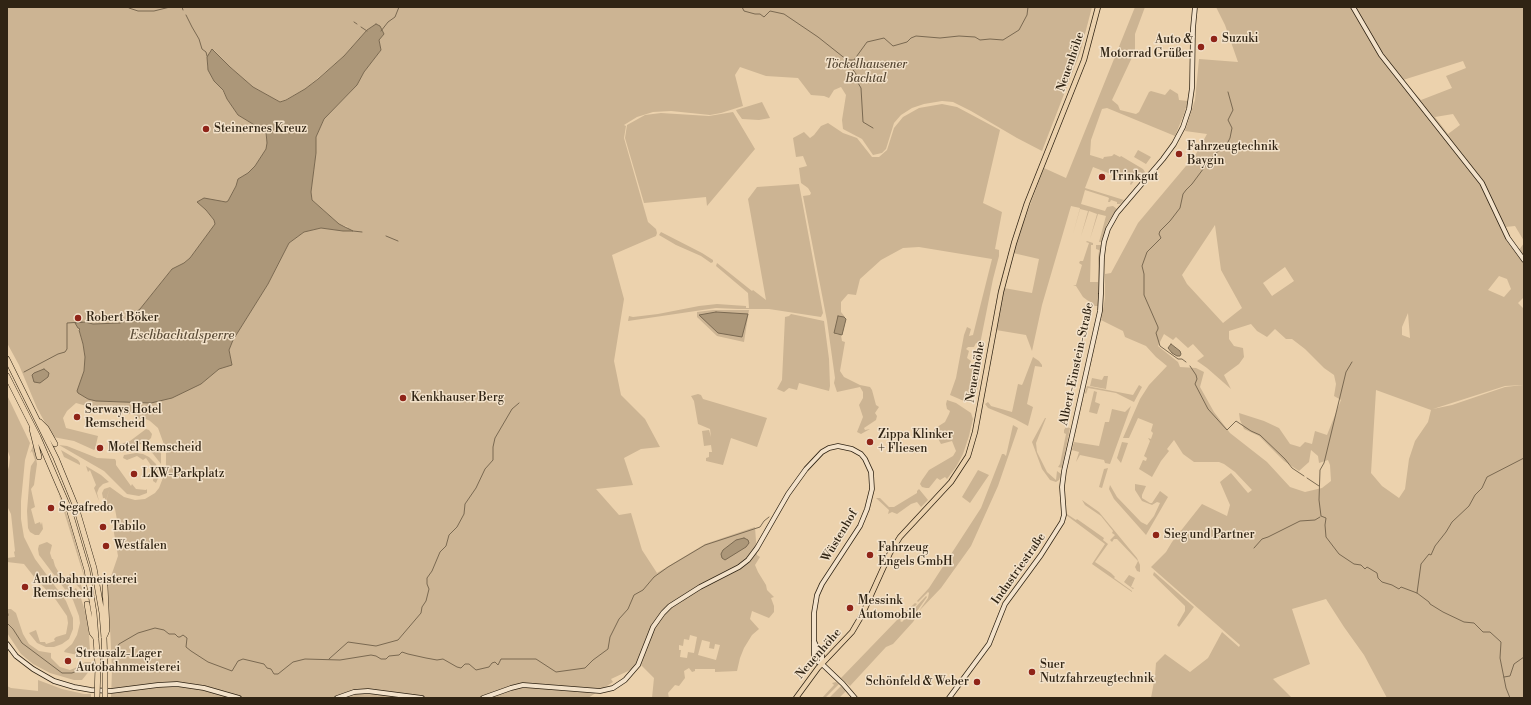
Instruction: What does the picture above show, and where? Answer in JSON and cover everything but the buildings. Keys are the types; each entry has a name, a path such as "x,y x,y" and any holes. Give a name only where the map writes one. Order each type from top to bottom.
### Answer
{"highway":[{"path":"7,359 56,458 82,527 94,568 102,613 104,638 104,698"},
{"path":"7,376 30,420 57,480 83,554 91,592 96,639 98,666 97,698"},
{"path":"35,416 46,428 55,444"},
{"path":"30,420 40,457"},
{"path":"104,586 107,630 104,638"},
{"path":"87,604 92,633 96,639"}],"main road":[{"name":"Neuenhöhe","path":"796,698 822,664 846,640 857,624 890,553 900,537 951,482 968,456 975,432 999,300 1014,243 1084,60 1098,7"}],"street":[{"name":"Albert-Einstein-Straße","path":"1062,487 1065,463 1100,310 1104,242 1108,229 1117,213 1168,153 1183,127 1189,109 1192,88 1193,28 1195,7"},
{"path":"1354,7 1381,55 1482,183 1512,245 1524,260"},
{"name":"Wüstenhof","path":"483,698 523,685 594,691 609,689 622,682 631,675 638,665 654,624 663,613 690,593 739,567 748,560 806,469 819,454 829,448 841,446 852,449 862,456 869,466 872,479 872,489 865,515 853,537 822,584 816,599 814,613 814,641 814,655 816,662 822,664 822,655 814,641"},
{"name":"Industriestraße","path":"949,698 989,644 1005,604 1062,524 1064,515 1062,487"},
{"path":"7,644 10,650 28,666 61,683 78,688 111,691 177,684 204,688 240,698"},
{"path":"7,654 10,650"},
{"path":"822,664 855,698"},
{"path":"337,698 354,692 368,690 422,698"}],"green space":[{"name":"Töckelhausener Bachtal","path":"7,7 1092,7 1080,53 1042,151 953,102 942,101 912,108 901,115 894,123 886,149 882,153 873,155 862,139 843,129 842,120 846,95 841,87 834,90 829,98 811,95 798,78 766,76 740,67 735,75 743,106 710,115 671,111 653,112 637,117 624,125 626,126 624,138 648,222 656,229 657,233 656,236 612,255 624,299 614,361 621,395 645,419 660,447 641,449 624,458 633,485 596,489 619,515 631,513 642,550 657,573 705,544 755,527 757,555 760,557 755,565 766,585 767,590 774,597 771,598 774,606 774,612 769,618 752,611 750,619 759,629 752,635 744,648 737,671 715,672 715,669 695,669 695,671 692,672 689,668 684,671 685,678 679,686 675,685 668,693 669,698 652,698 654,678 641,665 611,679 613,682 588,698 111,698 112,670 108,585 118,556 114,533 114,521 117,520 115,509 111,503 106,507 105,505 110,487 124,497 135,500 145,499 155,493 159,488 166,470 166,450 158,428 150,421 140,419 133,414 112,413 76,403 67,411 63,418 66,428 98,436 95,449 94,450 74,441 53,437 37,408 19,365 7,343","holes":["380,26 384,34 379,40 381,50 364,72 357,85 324,119 316,137 316,153 311,192 312,200 339,224 348,227 343,231 321,228 304,232 289,243 268,284 233,340 229,350 232,364 219,369 201,384 149,403 96,401 88,399 78,392 84,371 85,357 78,328 85,322 93,324 120,323 125,321 140,309 172,269 190,258 215,224 214,220 206,210 197,202 202,199 228,201 238,179 248,173 255,166 266,149 266,132 238,115 220,86 214,81 207,66 210,51 214,50 230,67 253,87 280,102 305,89 344,56 367,30 371,27","690,635 697,637 694,653 688,652 687,658 680,657 681,650 679,650 679,645 683,646 684,639 689,640","702,640 710,642 709,648 714,649 715,644 720,645 716,660 698,655"]},
{"path":"1135,7 1145,7 1135,34 1135,51 1112,100 1118,105 1120,110 1136,114 1139,112 1149,92 1151,91 1165,95 1170,89 1178,94 1179,100 1188,101 1175,136 1107,108 1102,109 1091,140 1090,155 1103,159 1104,157 1112,156 1114,154 1120,157 1121,156 1143,169 1145,172 1143,175 1144,177 1141,180 1134,181 1131,185 1131,182 1093,167 1085,188 1124,200 1120,204 1117,204 1117,202 1111,200 1108,202 1109,198 1085,190 1081,204 1105,211 1107,207 1113,206 1117,209 1107,224 1101,242 1099,242 1106,216 1098,214 1090,239 1097,214 1089,211 1081,236 1088,211 1080,209 1073,234 1080,208 1071,206 1042,305 1032,351 1026,335 996,330 1004,288 1032,293 1039,259 1013,253 1044,168 1066,178"},
{"path":"1216,7 1524,7 1524,241 1515,226 1505,227 1511,241 1519,250 1524,243 1524,297 1518,303 1524,309 1524,698 1387,698 1364,655 1326,599 1292,609 1310,664 1273,679 1292,698 1151,698 1156,663 1165,654 1190,672 1208,658 1222,632 1239,647 1240,645 1151,567 1166,552 1202,504 1227,516 1230,505 1220,482 1231,473 1248,493 1252,490 1235,472 1224,464 1219,462 1194,462 1183,454 1174,440 1167,449 1169,451 1161,461 1152,477 1139,469 1143,460 1146,461 1147,458 1144,456 1150,441 1148,438 1151,439 1153,433 1151,431 1153,424 1138,418 1129,438 1123,438 1140,399 1149,385 1167,366 1146,346 1125,337 1123,331 1101,320 1105,298 1105,274 1111,273 1138,223 1196,154 1207,134 1185,131 1195,100 1199,59 1238,62 1225,25","holes":["1463,61 1466,68 1446,76 1452,88 1421,100 1403,80","1453,114 1460,125 1448,134 1435,117","1215,225 1221,270 1242,308 1223,323 1187,284 1182,275","1285,267 1294,281 1272,296 1263,283","1499,276 1507,279 1511,289 1504,297 1488,290","1408,313 1410,338 1402,335 1402,327","1251,324 1257,331 1267,337 1275,329 1286,339 1292,339 1305,349 1324,368 1334,375 1336,384 1334,396 1341,400 1327,435 1315,431 1312,444 1305,442 1300,447 1290,444 1279,428 1264,421 1239,413 1244,429 1259,436 1284,461 1299,471 1309,462 1311,450 1318,456 1319,463 1328,460 1330,465 1331,481 1322,488 1305,492 1290,487 1267,462 1230,433 1214,412 1200,387 1204,372 1196,368 1180,367 1178,362 1158,346 1164,334 1173,340 1176,337 1188,348 1193,344 1204,356 1197,361 1231,389 1224,375 1239,364 1244,357 1243,348 1234,346 1229,339 1229,331","1523,385 1505,387 1452,405 1433,409 1505,386","1376,390 1431,410 1428,422 1415,441 1409,459 1405,489 1399,498 1382,486 1371,473"]},
{"path":"762,102 770,118 759,120 742,119 736,110"},
{"path":"942,104 957,107 1000,130 983,203 1002,212 995,249 999,250 999,256 980,344 976,343 974,347 968,347 966,349 969,351 967,358 971,361 969,366 973,367 976,372 981,372 977,375 980,379 976,394 971,400 964,401 950,395 956,378 964,335 967,327 971,329 969,336 973,335 992,259 919,247 903,248 881,260 860,279 856,295 848,294 841,302 841,312 845,317 835,334 841,335 842,341 845,342 840,371 844,377 860,385 870,387 876,405 879,407 875,413 877,416 876,420 864,428 865,430 870,429 861,434 857,432 863,417 859,405 863,398 863,392 860,387 837,392 834,383 835,378 827,321 803,196 810,195 811,193 808,188 801,183 799,168 807,166 803,156 796,157 793,138 804,132 810,138 821,126 828,123 843,133 857,138 872,157 879,157 887,150 894,128 903,117 919,108"},
{"path":"733,112 755,149 707,206 706,197 644,203 625,138 627,125 645,115 661,113 709,116"},
{"path":"1138,150 1151,157 1146,164 1134,157"},
{"path":"799,184 823,313 821,317 769,309 716,308 628,321 629,316 633,317 658,314 717,304 746,306 746,308 749,308 748,293 716,266 717,263 752,291 753,290 766,300 748,199 757,187"},
{"path":"661,232 702,253 713,260 713,262 711,263 701,256 676,245 659,235"},
{"path":"1086,242 1093,243 1093,245 1091,245 1090,282 1098,282 1099,250 1096,249 1096,245 1101,245 1098,306 1095,306 1083,297 1076,286 1073,285 1076,285 1082,265 1079,263 1080,261 1083,261 1089,243"},
{"path":"1006,260 996,304 989,343 998,291"},
{"path":"713,310 749,310 744,342 717,336 697,317 697,312"},
{"path":"791,314 824,321 829,359 829,391 799,383 797,390 789,388 784,392 777,389 782,380 785,317"},
{"path":"1033,357 1039,361 1042,367 1035,366 1027,404 1033,407 1028,426 988,408 985,404 988,402 991,406 1012,412 1018,384 1022,385"},
{"path":"1104,376 1108,376 1106,389 1090,386 1092,378 1102,380"},
{"path":"1139,385 1142,387 1134,402 1116,393 1088,388 1086,394 1085,393 1087,386 1133,395"},
{"path":"1094,391 1097,392 1095,402 1100,404 1097,414 1089,412"},
{"path":"698,394 701,395 703,399 767,418 757,447 731,438 723,465 706,461 706,458 709,457 709,452 712,452 711,445 704,446 702,431 709,430 711,437 710,429 698,424 694,401 691,396"},
{"path":"7,395 30,443 25,460 21,501 21,519 24,537 35,559 66,601 73,618 73,629 69,639 54,647 46,647 37,643 29,633 36,630 40,642 45,642 46,644 55,641 54,639 56,637 66,634 68,623 67,616 56,600 24,564 7,562 7,558 15,557 15,551 11,514 7,506 7,473 10,457 7,449"},
{"path":"947,400 956,403 971,413 973,419 969,436 963,454 947,479 945,477 940,480 937,478 929,488 922,487 920,484 929,470 953,456 956,451 952,441 941,444 934,431 934,429 945,422 949,414 950,411 947,409 946,404"},
{"path":"1131,406 1110,464 1105,463 1104,460 1080,455 1076,462 1079,452 1072,450 1074,442 1099,446 1105,422 1109,422 1112,409 1125,412"},
{"path":"1045,418 1036,443 1037,452 1047,472 1056,480 1057,471 1061,474 1059,480 1056,482 1050,480 1042,469 1032,442"},
{"path":"1013,425 1018,428 998,486 971,546 941,588 919,611 928,598 929,593 928,592 918,602 917,601 929,588 981,508 1002,454 1006,456"},
{"path":"1066,427 1070,428 1062,468 1058,467 1060,464 1066,434 1064,433 1064,430"},
{"path":"146,429 152,434 151,438 147,442 114,452 108,451 109,443 113,442 114,446 130,441"},
{"path":"1122,442 1128,443 1121,463 1117,458"},
{"path":"157,443 161,454 161,464 150,450 151,447"},
{"path":"34,444 37,464 34,485 31,489 35,507 31,509 35,524 40,522 41,525 42,522 43,529 39,535 35,535 30,532 28,528 27,511 31,466 35,460 32,451 30,453"},
{"path":"59,445 67,446 97,458 115,459 116,465 131,486 132,484 136,489 147,489 147,493 139,496 127,494 104,471"},
{"path":"61,450 78,460 80,465 64,457"},
{"path":"136,453 149,457 156,464 159,476 156,483 153,481 154,470 146,458 143,460 137,456 127,460 123,458 124,455"},
{"path":"86,466 109,482 103,484 99,488 97,493 99,501 94,488 96,485 90,470 88,472"},
{"path":"1108,468 1102,488 1099,487 1104,469"},
{"path":"978,470 989,475 970,503 962,497"},
{"path":"1135,484 1146,486 1142,498 1150,503 1152,503 1160,491 1168,497 1146,535 1114,499 1109,489 1110,485 1117,497 1141,522 1147,525 1154,516 1160,503 1157,502 1152,505 1142,501 1135,490"},
{"path":"110,487 104,504 103,501 105,498 103,498 102,493 104,489"},
{"path":"919,489 928,500 921,507 917,502 911,504 897,514 892,512 888,514 889,510 876,498 880,498 889,507 894,507 917,493"},
{"path":"58,493 70,524 86,583"},
{"path":"1082,500 1099,512 1137,558 1140,565 1140,572 1137,571 1135,567 1138,561 1117,539 1114,539 1112,542 1110,540 1115,535 1112,533 1113,531 1101,516 1085,505"},
{"path":"1067,514 1076,520 1077,519 1104,538 1103,540 1108,544 1095,562 1111,573 1115,577 1114,578 1132,592 1092,564 1105,544 1066,515"},
{"path":"47,542 52,545 50,553 60,575 73,590 76,588 80,595 88,621 90,651 86,655 82,656 64,652 72,644 77,635 80,623 79,616 73,600 39,555 39,545"},
{"path":"1154,572 1194,607 1179,627 1177,625 1185,611 1185,606 1153,575"},
{"path":"71,573 79,578 83,592 69,575"},
{"path":"1129,575 1135,578 1131,587 1134,588 1133,589 1124,582"},
{"path":"926,596 927,597 917,611 918,614 913,622 893,644 886,647 850,686 841,678 897,620 915,603 917,604 900,621 902,622"},
{"path":"7,609 11,609 16,613 23,634 29,644 39,651 51,653 51,658 60,667 70,670 85,662 91,662 90,670 82,680 74,680 50,673 33,664 21,654 7,633"},
{"path":"38,680 62,689 91,694 91,698 7,698 7,686 11,688 38,691"},
{"path":"836,682 839,684 825,698 822,698 834,685 832,683"},
{"path":"841,686 846,691 839,698 829,698"}],"water":[{"name":"Eschbachtalsperre","path":"376,24 380,26 384,34 379,40 381,50 364,72 357,85 324,119 316,137 316,153 311,192 312,200 339,224 353,231 321,228 304,232 289,243 268,284 233,340 229,350 232,365 219,369 201,384 172,398 151,403 96,401 88,399 78,393 77,391 84,371 85,357 80,329 75,323 120,323 125,321 140,309 172,269 190,258 215,224 214,220 206,210 197,202 204,198 226,202 228,201 238,179 248,173 255,166 266,149 266,132 238,115 227,99 223,90 214,81 208,70 207,57 212,49 253,87 280,102 305,89 318,79 344,56 367,30"},
{"path":"716,312 748,314 742,337 718,333 699,315"},
{"path":"838,316 846,319 842,335 834,333"},
{"path":"1171,344 1180,351 1180,356 1172,353 1168,348"},
{"path":"44,369 49,373 48,377 40,383 34,382 32,375"},
{"path":"744,538 748,540 749,543 746,547 725,560 722,558 721,554 723,550 736,540"}],"waterway":[{"path":"129,8 138,11 154,11 170,7"},
{"path":"381,31 388,22 395,17 399,7"},
{"path":"742,7 744,11 760,14 764,17 770,11 784,14 818,37 847,60 854,60 867,42 884,38 893,46 907,42 916,36 940,38 959,36 975,37 980,40 1003,40 1019,30 1027,15 1028,7"},
{"path":"186,15 199,39 202,49 206,52 207,56"},
{"path":"361,27 367,31"},
{"path":"847,61 856,74 861,88 863,122 873,128"},
{"path":"1186,362 1182,359 1178,359 1160,346 1156,333 1158,327 1144,295 1144,274 1142,266 1147,252 1161,238 1159,234 1160,231 1180,208 1183,194 1212,157 1228,142 1230,138 1232,128 1228,120 1233,110 1228,92"},
{"path":"353,231 362,232"},
{"path":"386,236 398,241"},
{"path":"24,372 58,354 65,352 67,349 67,323 82,322"},
{"path":"1352,362 1346,372 1324,463 1320,470 1319,500 1321,516 1326,518 1326,537 1339,554 1354,564 1361,565 1365,569 1367,567 1377,573 1378,578 1382,582 1399,589 1401,587 1417,593 1430,604 1443,612 1464,622 1474,623 1483,632 1490,632 1501,642 1500,658 1506,688 1510,698"},
{"path":"1190,366 1196,375 1197,379 1195,384 1208,409 1227,430 1236,421 1260,435 1285,459 1292,468 1304,476"},
{"path":"329,659 348,642 376,646 398,640 421,613 429,589 427,578 432,571 440,552 446,546 449,535 457,527 464,514 465,504 476,488 485,469 493,460 495,438 512,409 519,403"},
{"path":"1417,593 1421,564 1429,554 1431,555 1435,546 1452,522 1469,506 1475,495 1482,488 1487,477 1524,458"},
{"path":"1307,478 1319,486"},
{"path":"108,658 112,656 119,644 138,633 155,628 164,630 169,634 175,634 178,637 183,635 187,638 186,647 191,651 208,662 232,671 238,661 243,659 264,664 267,668 271,669 274,674 278,674 293,662 305,659 340,660 371,655 381,659 386,659 389,656 399,655 402,652 437,660 443,659 461,668 465,664 469,664 476,670 489,667 495,662 498,665 501,659 536,659 556,672 585,668 608,649 610,637 619,619 628,609 634,595 643,590 654,577 705,545 760,527 769,517"},
{"path":"1254,548 1262,539 1300,521 1315,520 1320,517"},
{"path":"7,610 7,618"},
{"path":"7,623 22,643 62,673 72,673 96,663"},
{"path":"1504,677 1510,676 1514,664 1524,657"}],"place":[{"name":"Suzuki","path":"1214,39"},
{"name":"Auto & Motorrad Grüßer","path":"1201,47"},
{"name":"Steinernes Kreuz","path":"206,129"},
{"name":"Fahrzeugtechnik Baygin","path":"1179,154"},
{"name":"Trinkgut","path":"1102,177"},
{"name":"Robert Böker","path":"78,318"},
{"name":"Kenkhauser Berg","path":"403,398"},
{"name":"Serways Hotel Remscheid","path":"77,417"},
{"name":"Zippa Klinker + Fliesen","path":"870,442"},
{"name":"Motel Remscheid","path":"100,448"},
{"name":"LKW-Parkplatz","path":"134,474"},
{"name":"Segafredo","path":"51,508"},
{"name":"Tabilo","path":"103,527"},
{"name":"Sieg und Partner","path":"1156,535"},
{"name":"Westfalen","path":"106,546"},
{"name":"Fahrzeug Engels GmbH","path":"870,555"},
{"name":"Autobahnmeisterei Remscheid","path":"25,587"},
{"name":"Messink Automobile","path":"850,608"},
{"name":"Streusalz-Lager Autobahnmeisterei","path":"68,661"},
{"name":"Suer Nutzfahrzeugtechnik","path":"1032,672"},
{"name":"Schönfeld & Weber","path":"977,682"}]}
